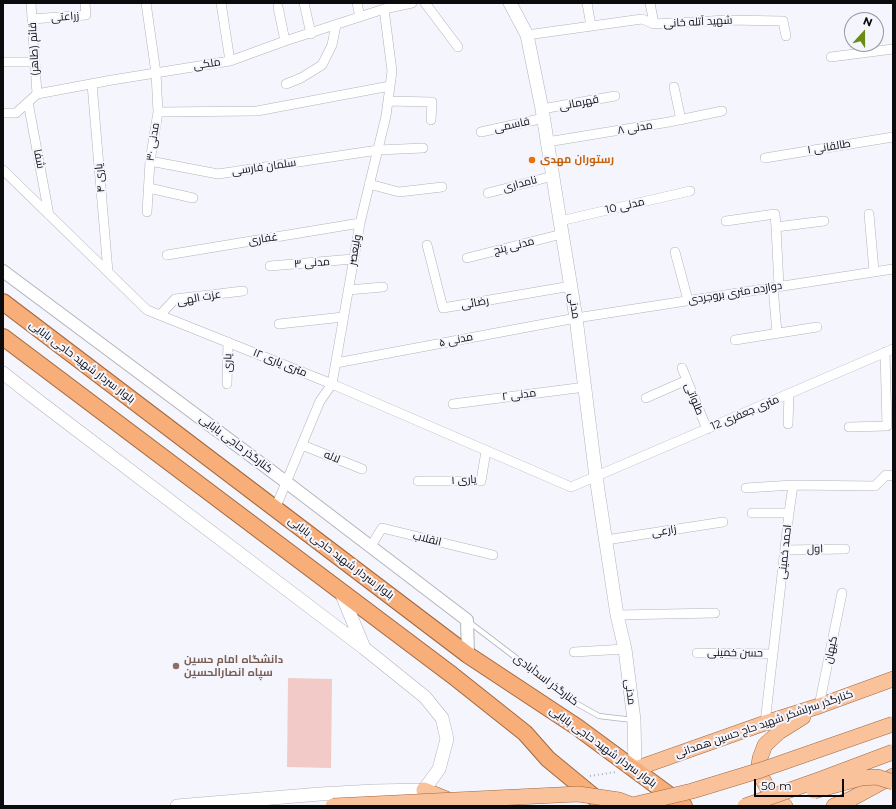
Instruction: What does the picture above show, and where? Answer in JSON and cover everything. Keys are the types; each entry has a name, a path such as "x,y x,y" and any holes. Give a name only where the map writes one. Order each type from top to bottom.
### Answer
{"highway":[{"name":"بلوار سردار شهید حاجی بابایی","path":"3,302 468,655 577,726 684,806"},
{"path":"3,337 446,671 525,733 548,759 604,806"},
{"path":"307,565 324,545"}],"main road":[{"name":"مدنی","path":"510,3 527,35 548,142 576,318 596,477 617,615 625,649 634,720 635,769"},
{"path":"3,373 364,648 425,697 442,718 447,740 439,769 424,790"},
{"path":"340,590 364,648"},
{"name":"کنارگذر سرلشکر شهید حاج حسین همدانی","path":"635,769 893,679"},
{"path":"819,706 779,732 765,745 760,758 759,766 762,778 769,791 780,803 784,799 893,752"},
{"path":"628,806 692,791 761,770 893,724"},
{"path":"834,806 851,799 893,776"},
{"path":"745,806 784,799 861,778 877,777 893,782"},
{"path":"177,806 320,794 424,790 465,806"},
{"path":"333,806 578,794 619,800 634,806"}],"street":[{"name":"قائم (طاهر)","path":"31,3 37,94"},
{"name":"زراعتی","path":"32,19 86,15 85,3"},
{"name":"مدنی ۳۰","path":"146,3 156,73 158,112 150,161 147,212"},
{"path":"221,3 230,61"},
{"path":"304,3 310,34"},
{"path":"357,3 360,17"},
{"name":"ملکی","path":"37,94 230,61 384,9 412,3"},
{"path":"425,3 458,47"},
{"path":"587,3 591,26"},
{"path":"650,3 654,24"},
{"path":"278,7 285,42"},
{"name":"ولیعصر","path":"275,509 320,401 332,384 360,223 386,116 392,71 384,9"},
{"name":"شهید آتله خانی","path":"527,35 642,19 654,24 728,20 783,21 786,36"},
{"path":"286,84 302,78 322,65 332,45 336,25"},
{"path":"831,57 893,49"},
{"path":"3,62 35,62"},
{"name":"یاری ۴","path":"92,84 108,272"},
{"path":"158,112 257,110 390,86"},
{"path":"674,87 681,120"},
{"path":"3,113 16,113 37,94"},
{"name":"قهرمانی","path":"543,114 615,96"},
{"path":"388,101 432,102 430,120"},
{"name":"شفا","path":"28,102 49,215"},
{"name":"مدنی ۸","path":"548,142 681,120 722,111"},
{"name":"قاسمی","path":"481,132 543,114"},
{"name":"طالقانی ۱","path":"765,158 893,137"},
{"name":"سلمان فارسی","path":"150,161 218,174 378,150 423,148"},
{"name":"۱۲ متری یاری","path":"3,170 147,310 332,384 571,487 596,477"},
{"name":"نامداری","path":"488,193 553,176"},
{"path":"369,184 399,192 442,187"},
{"path":"148,188 193,198"},
{"name":"مدنی 10","path":"561,227 690,191"},
{"path":"726,221 775,214 777,334"},
{"path":"869,214 874,272"},
{"path":"776,227 824,221"},
{"name":"غفاری","path":"167,255 360,223"},
{"name":"مدنی پنج","path":"467,258 561,227"},
{"name":"رضائی","path":"427,246 443,308 571,286"},
{"path":"675,252 688,300"},
{"name":"مدنی ۳","path":"270,266 353,260"},
{"name":"دوازده متری بروجردی","path":"576,318 893,269"},
{"name":"کنارگذر حاجی بابایی","path":"3,271 286,482 467,620"},
{"path":"348,290 383,287"},
{"name":"عزت الهی","path":"160,315 175,299 243,291"},
{"path":"279,324 343,317"},
{"name":"مدنی ۵","path":"336,363 576,318"},
{"path":"735,340 817,327"},
{"name":"یاری","path":"227,384 228,342"},
{"path":"849,427 886,426 889,350"},
{"name":"12 متری جعفری","path":"596,477 889,350"},
{"name":"طلواتی","path":"682,368 707,429"},
{"path":"646,398 687,380"},
{"name":"مدنی ۲","path":"453,404 585,387"},
{"path":"788,424 789,394"},
{"name":"لاله","path":"302,445 362,469"},
{"name":"یاری ۱","path":"418,481 481,481 486,451"},
{"path":"746,488 793,485 875,486 886,475 893,476"},
{"name":"احمد خمینی","path":"765,723 793,485"},
{"path":"752,513 789,513"},
{"name":"زارعی","path":"606,540 723,522"},
{"name":"انقلاب","path":"371,546 382,528 493,555"},
{"name":"اول","path":"785,550 845,549"},
{"name":"کیهان","path":"819,706 842,593"},
{"path":"617,615 715,613"},
{"path":"467,620 468,655"},
{"path":"574,652 625,649"},
{"name":"حسن خمینی","path":"697,652 773,654"}],"lane":[{"name":"کنارگذر اسدآبادی","path":"467,620 574,702 600,716 634,720"}],"path":[{"path":"572,779 635,769"}],"building":[{"path":"288,678 332,679 331,768 287,767"}],"place":[{"name":"رستوران مهدی","path":"532,160"},
{"name":"دانشگاه امام حسین سپاه انصارالحسین","path":"176,666"}]}
